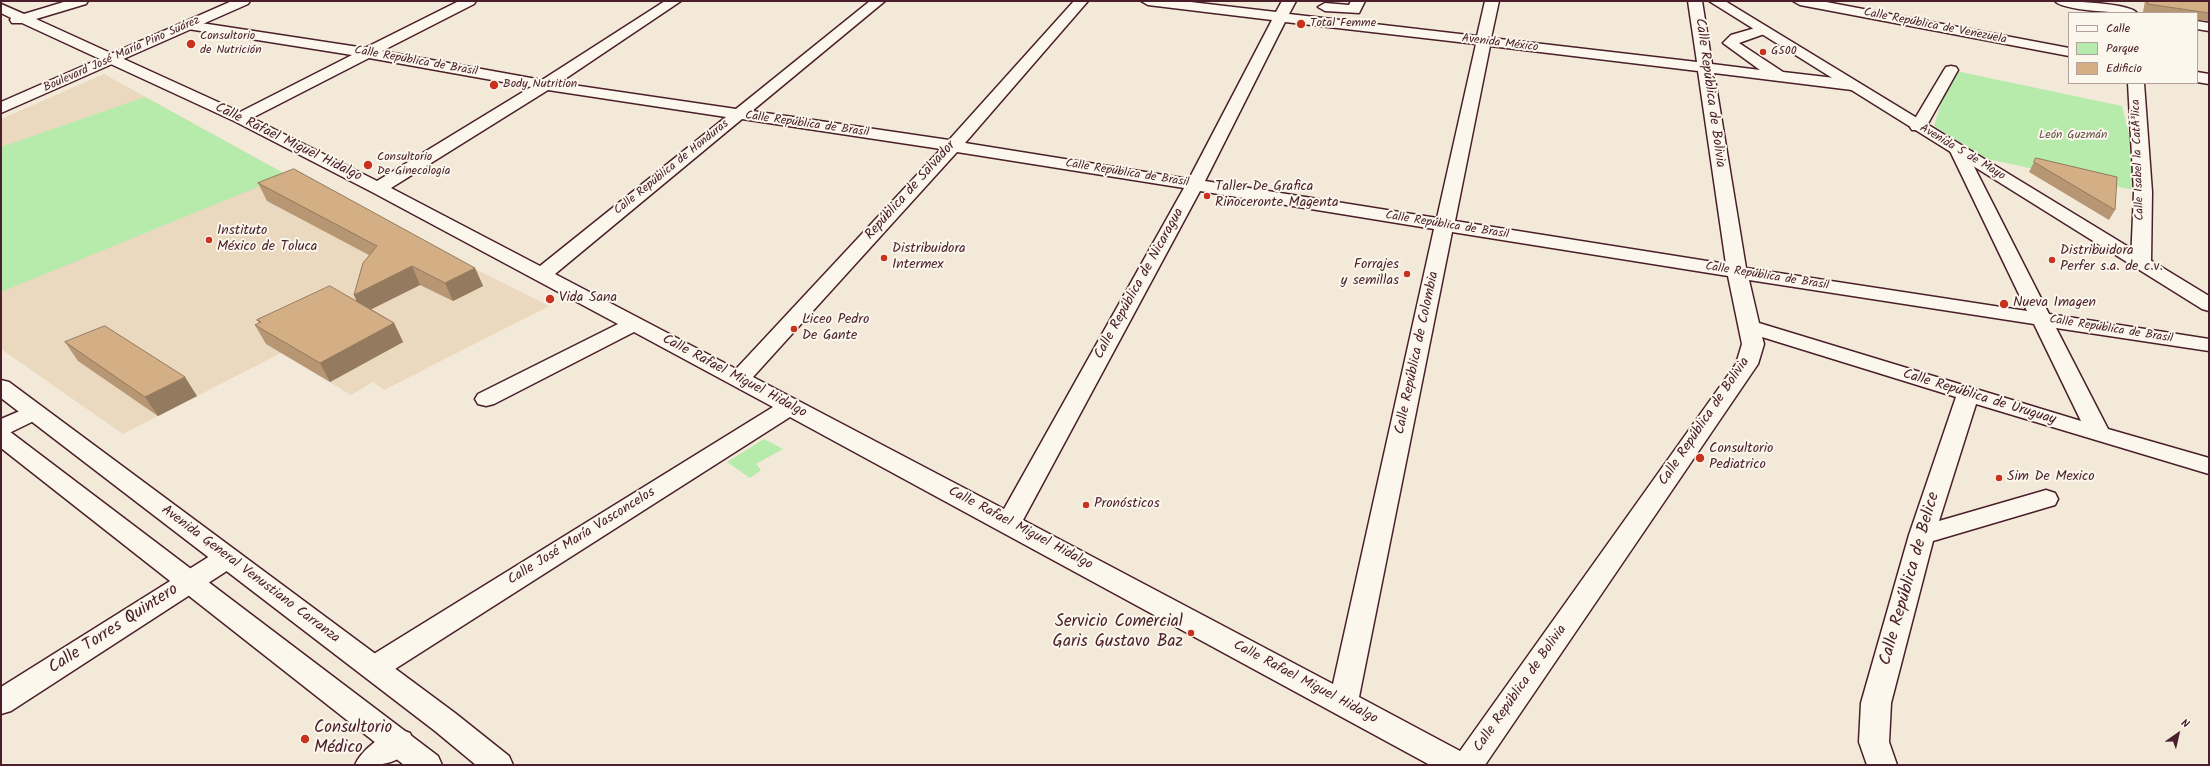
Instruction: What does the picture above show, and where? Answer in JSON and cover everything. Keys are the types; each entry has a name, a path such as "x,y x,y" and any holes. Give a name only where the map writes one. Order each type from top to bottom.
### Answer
{"street":[{"path":"1,24 81,1"},
{"name":"Boulevard José María Pino Suárez","path":"1,108 221,1"},
{"name":"Boulevard José María Pino Suárez","path":"1,96 188,25 243,1"},
{"path":"240,118 368,54 469,1"},
{"path":"378,188 545,85 674,1"},
{"name":"Calle República de Honduras","path":"541,275 878,1"},
{"name":"República de Salvador","path":"739,379 953,146 1081,1"},
{"name":"Avenida México","path":"1148,1 1294,6 1483,41 1704,69 1852,85"},
{"path":"1294,6 1354,10 1358,1"},
{"name":"Calle República de Colombia","path":"1343,704 1446,226 1492,1"},
{"name":"Calle República de Bolivia","path":"1468,765 1747,364 1753,344 1737,272 1704,69 1695,1"},
{"name":"Avenida 5 de Mayo","path":"1716,1 1918,127 2209,305"},
{"name":"Calle República de Venezuela","path":"1800,1 2068,52"},
{"path":"2062,1 2124,12"},
{"path":"2135,1 2137,12"},
{"name":"Calle República de Nicaragua","path":"1009,523 1294,6"},
{"name":"Calle Rafael Miguel Hidalgo","path":"1,8 240,118 378,188 1009,523 1458,765"},
{"name":"Calle República de Brasil","path":"188,25 368,54 545,85 953,146 1195,184 1446,226 2209,345"},
{"path":"2198,25 2209,27"},
{"path":"1762,30 1736,38 1730,43 1784,78"},
{"path":"1770,69 1817,64"},
{"path":"1918,127 1951,70"},
{"path":"2198,77 2209,79"},
{"name":"Calle Isabel la CatÃ³lica","path":"2136,84 2143,192 2141,262"},
{"path":"1958,151 2098,434"},
{"path":"486,399 634,324"},
{"name":"Calle República de Uruguay","path":"1750,327 2098,434 2209,466"},
{"name":"Avenida General Venustiano Carranza","path":"1,386 445,722 498,765"},
{"name":"Calle República de Belice","path":"1882,765 1876,756 1872,730 1876,703 1922,535 1968,394"},
{"name":"Calle José María Vasconcelos","path":"374,668 789,406"},
{"path":"1,429 34,412"},
{"path":"1,436 427,765"},
{"path":"1922,535 2046,499"},
{"name":"Calle Torres Quintero","path":"1,702 228,558"},
{"path":"370,765 398,742"}],"shaded area":[{"name":"Instituto México de Toluca","path":"104,74 287,175 549,306 384,390 373,382 351,395 281,353 123,434 1,349 1,119"}],"green space":[{"name":"León Guzmán","path":"1951,70 2122,106 2143,192 1987,159 1934,126"},
{"path":"145,97 287,175 1,292 1,147"},
{"path":"764,439 783,449 756,464 761,470 750,478 727,462"}],"building":[{"path":"2148,1 2209,1 2209,13 2148,4"},
{"path":"2036,158 2117,177 2115,210 2034,162"},
{"path":"294,169 475,268 445,283 412,266 354,295 363,263 377,246 258,183"},
{"path":"330,286 394,323 320,363 255,325 261,322 257,320"},
{"path":"105,326 185,377 145,397 65,342"}],"place":[{"name":"Total Femme","path":"1301,24"},
{"name":"Consultorio de Nutrición","path":"191,44"},
{"name":"G500","path":"1763,52"},
{"name":"Body Nutrition","path":"494,85"},
{"name":"Consultorio De Ginecologia","path":"368,165"},
{"name":"Taller De Grafica Rinoceronte Magenta","path":"1207,196"},
{"name":"Instituto México de Toluca","path":"209,240"},
{"name":"Distribuidora Intermex","path":"884,258"},
{"name":"Distribuidora Perfer s.a. de c.v.","path":"2052,260"},
{"name":"Forrajes y semillas","path":"1407,274"},
{"name":"Vida Sana","path":"550,299"},
{"name":"Nueva Imagen","path":"2004,304"},
{"name":"Liceo Pedro De Gante","path":"794,329"},
{"name":"Consultorio Pediatrico","path":"1700,458"},
{"name":"Sim De Mexico","path":"1999,478"},
{"name":"Pronósticos","path":"1086,505"},
{"name":"Servicio Comercial Garis Gustavo Baz","path":"1191,633"},
{"name":"Consultorio Médico","path":"305,739"}]}
